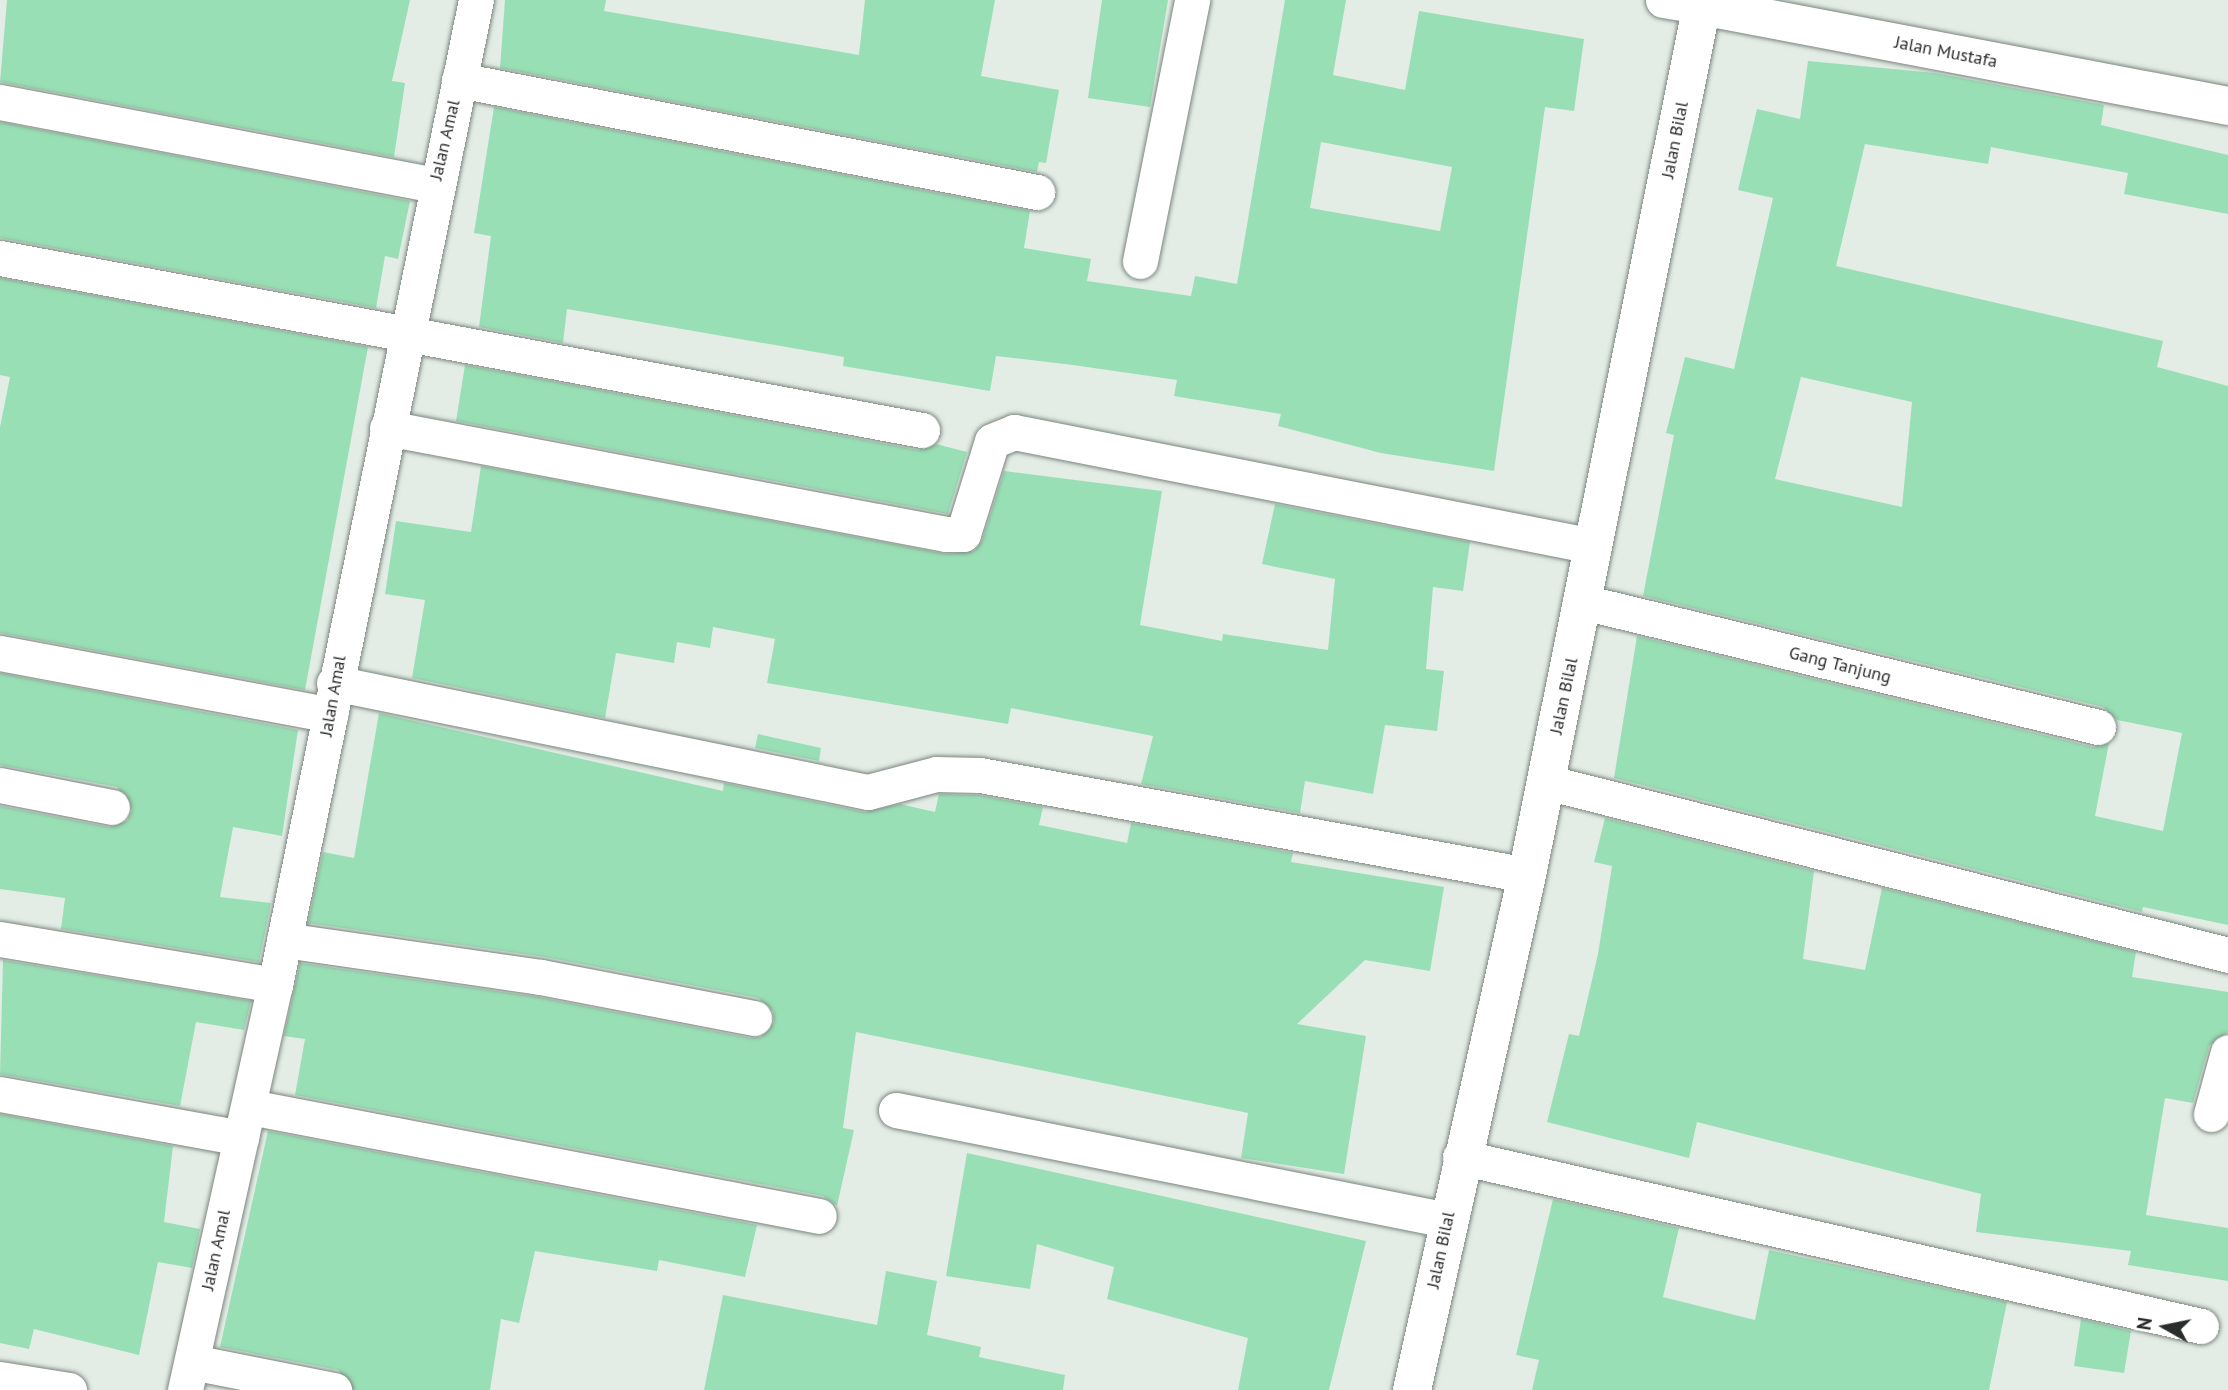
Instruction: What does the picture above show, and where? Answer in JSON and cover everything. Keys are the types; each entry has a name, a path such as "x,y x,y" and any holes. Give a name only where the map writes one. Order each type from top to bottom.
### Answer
{"main road":[{"name":"Jalan Mustafa","path":"1702,3 2228,106"},
{"name":"Jalan Bilal","path":"1412,1390 1460,1157 1527,875 1702,3"}],"street":[{"name":"Jalan Amal","path":"189,1376 275,985 435,185 476,0"},
{"path":"1140,261 1192,0"},
{"name":"Jalan Mustafa","path":"1663,0 1702,3"},
{"path":"459,80 1037,192"},
{"path":"0,102 435,185"},
{"path":"0,258 405,337 922,430"},
{"path":"387,428 946,534 963,534 992,441 1014,432 1593,547"},
{"name":"Gang Tanjung","path":"1583,603 2098,727"},
{"path":"0,653 332,699 868,792 936,774 980,775 1527,875"},
{"path":"1546,782 2228,955"},
{"path":"0,785 113,807"},
{"path":"0,939 275,985"},
{"path":"284,940 541,977 754,1018"},
{"path":"2211,1114 2228,1052"},
{"path":"0,1094 245,1123 819,1216"},
{"path":"896,1110 1447,1220"},
{"path":"1460,1157 2201,1326"},
{"path":"189,1376 334,1390"},
{"path":"0,1379 69,1390"}],"building":[{"path":"7,0 410,0 392,81 405,83 394,157 0,82"},
{"path":"505,0 606,0 604,11 859,55 865,0 995,0 981,76 1059,90 1046,163 1039,162 1037,172 500,68"},
{"path":"1102,0 1168,0 1150,107 1088,98"},
{"path":"1285,0 1346,0 1333,75 1405,90 1419,11 1584,39 1574,111 1545,107 1494,471 1381,453 1278,426 1281,414 1174,396 1177,380 1073,365 996,356 990,391 843,366 844,357 567,309 563,343 479,327 491,236 474,233 494,107 1030,211 1024,248 1091,259 1087,281 1191,296 1195,276 1237,284","holes":["1321,142 1452,167 1440,231 1310,208"]},
{"path":"1808,61 1935,73 2104,105 2101,125 2228,155 2228,214 2124,194 2128,173 1991,147 1988,164 1865,144 1836,266 2163,341 2157,367 2228,386 2228,925 2143,907 2142,912 1614,778 1637,636 2093,747 2109,743 2095,816 2163,831 2182,733 2117,720 2103,707 1643,596 1674,435 1666,433 1685,357 1734,369 1773,198 1738,190 1757,109 1800,119","holes":["1801,377 1912,402 1902,507 1775,479"]},
{"path":"0,122 410,201 398,259 385,256 376,308 0,238"},
{"path":"0,278 368,347 305,690 0,633 0,427 10,377 0,375"},
{"path":"465,365 918,450 936,444 967,452 948,514 456,421"},
{"path":"481,466 946,554 974,551 982,541 1004,471 1162,491 1140,625 1222,641 1223,634 1328,650 1335,579 1262,564 1275,504 1470,542 1463,591 1433,587 1426,669 1444,671 1437,731 1385,725 1373,794 1305,781 1300,813 1141,784 1153,736 1011,708 1008,724 767,683 775,639 713,627 710,648 677,642 674,663 616,653 605,718 412,678 425,600 385,594 396,521 471,532"},
{"path":"0,673 298,730 282,836 233,827 220,897 271,903 259,962 61,929 65,898 0,889 0,806 109,827 127,821 132,810 117,787 0,765"},
{"path":"379,713 723,791 724,783 865,812 900,804 935,812 939,794 978,795 1043,807 1039,825 1127,843 1131,823 1293,853 1291,862 1444,887 1430,971 1365,960 1297,1024 1366,1036 1344,1174 1241,1158 1248,1113 856,1032 843,1128 854,1130 837,1206 823,1196 295,1095 305,1039 284,1036 300,963 538,997 750,1038 761,1037 774,1022 773,1011 758,998 545,957 308,923 323,852 354,858"},
{"path":"758,734 821,748 819,761 755,748"},
{"path":"1605,818 1814,871 1803,959 1865,970 1882,888 2136,952 2132,977 2228,992 2228,1032 2209,1046 2193,1103 2165,1098 2146,1215 2228,1228 2228,1281 2128,1265 2131,1251 1976,1232 1981,1194 1697,1122 1689,1158 1547,1122 1569,1034 1579,1036 1598,954 1612,866 1594,862"},
{"path":"3,960 251,1001 244,1030 196,1022 180,1106 0,1074"},
{"path":"0,1114 173,1146 164,1222 200,1229 192,1268 158,1262 139,1355 34,1329 29,1349 0,1343"},
{"path":"268,1131 757,1225 745,1277 659,1260 657,1271 535,1251 519,1323 501,1319 490,1390 354,1390 338,1370 220,1347"},
{"path":"967,1153 1366,1241 1329,1390 1238,1390 1248,1338 1107,1299 1114,1267 1037,1244 1030,1289 946,1276"},
{"path":"1553,1199 1679,1228 1663,1297 1755,1320 1769,1250 2007,1302 1989,1390 1532,1390 1539,1360 1516,1355"},
{"path":"886,1271 937,1281 927,1335 981,1347 979,1357 1065,1375 1063,1390 704,1390 723,1295 877,1325"},
{"path":"2081,1319 2131,1331 2124,1373 2074,1366"}]}
